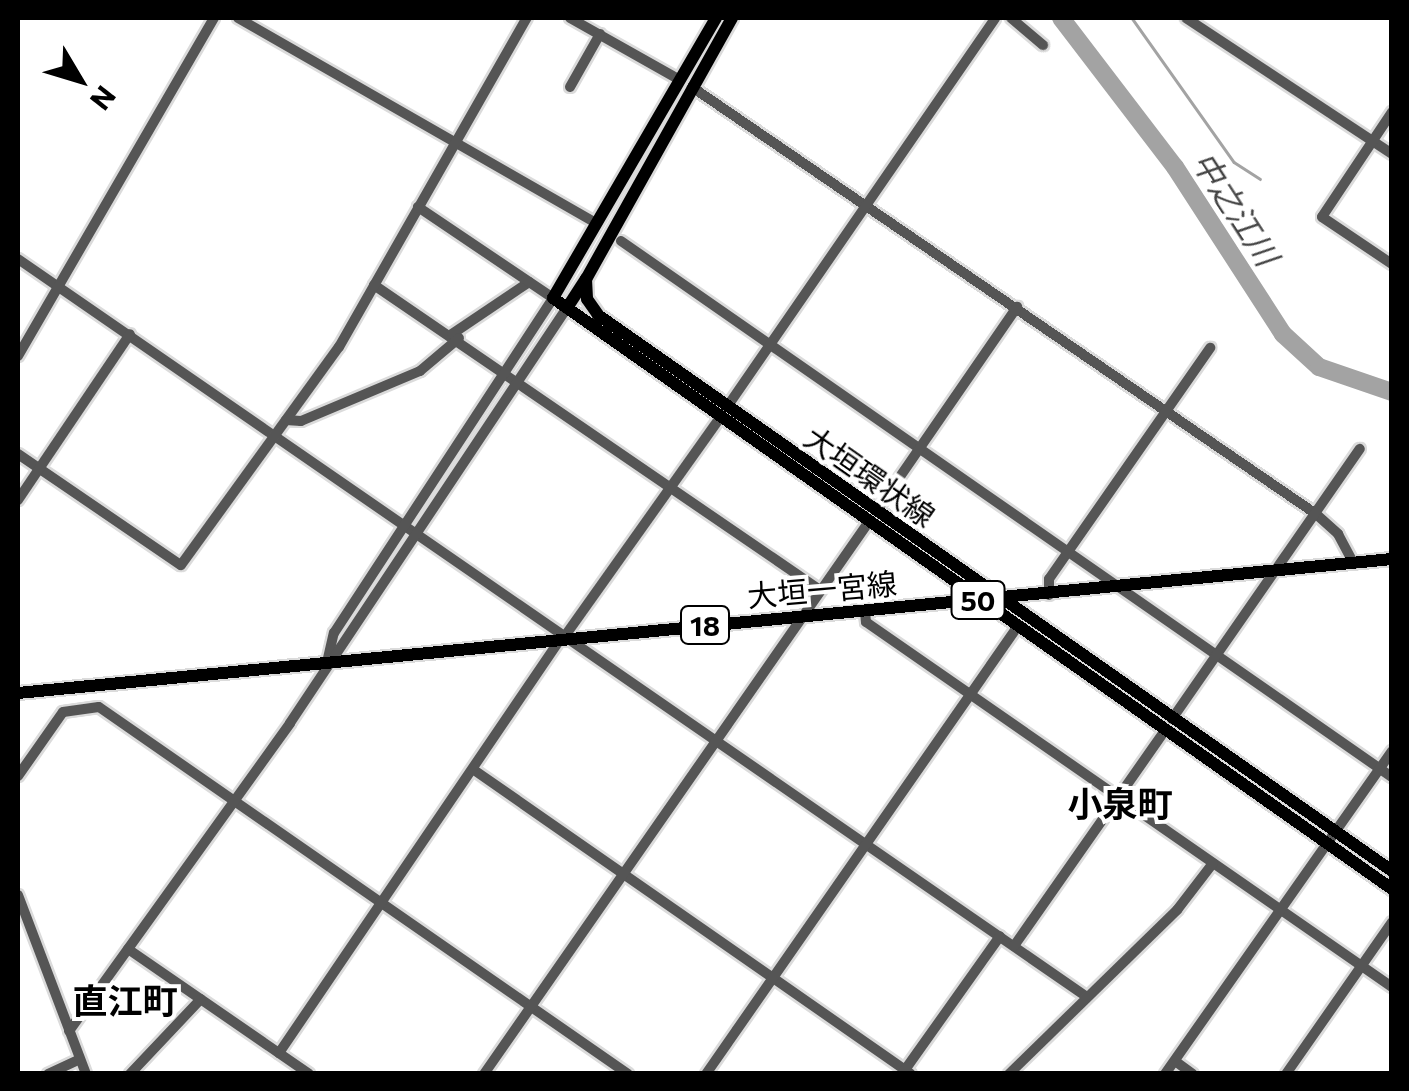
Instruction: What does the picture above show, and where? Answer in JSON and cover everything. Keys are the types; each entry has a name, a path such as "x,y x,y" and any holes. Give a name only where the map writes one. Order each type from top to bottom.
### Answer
{"main road":[{"path":"567,308 686,84 716,18"},
{"path":"553,298 596,223 732,18"},
{"path":"586,278 587,299 598,314"},
{"name":"50","path":"553,298 567,308 598,314"},
{"name":"大垣環状線","path":"567,308 877,510 1168,724 1332,838 1392,872"},
{"name":"大垣環状線","path":"598,314 868,523 1168,724"},
{"name":"大垣一宮線","path":"18,693 567,637 800,618 973,596 1050,595 1391,560"},
{"name":"大垣環状線","path":"1332,838 1392,889"}],"street":[{"path":"18,356 214,18"},
{"path":"238,18 596,223"},
{"path":"18,454 181,565 286,420 374,286 527,18"},
{"path":"570,18 686,84 868,203 1167,410 1316,514 1338,534 1354,564"},
{"path":"279,1053 996,18"},
{"path":"1010,18 1043,45"},
{"path":"1186,18 1392,154"},
{"path":"570,87 600,34"},
{"path":"1392,112 1322,218 1392,264"},
{"path":"327,662 333,634 553,298 418,208"},
{"path":"620,241 1392,778"},
{"path":"18,259 275,432 1088,997"},
{"path":"286,420 301,420 420,371 456,336 529,282"},
{"path":"374,286 456,336 820,590"},
{"path":"877,510 1017,306"},
{"path":"69,1031 234,801 567,308"},
{"path":"18,500 130,334"},
{"path":"1050,595 1049,579 1210,348"},
{"path":"1014,946 1360,449"},
{"path":"484,1074 868,523"},
{"path":"864,611 866,622 1392,987"},
{"path":"706,1074 1018,626"},
{"path":"18,776 64,712 99,706 628,1074"},
{"path":"1165,1074 1392,751"},
{"path":"474,770 906,1072 1000,936"},
{"path":"1009,1074 1177,910 1213,862"},
{"path":"18,895 86,1074"},
{"path":"1286,1074 1392,922"},
{"path":"128,950 279,1053 292,1069 309,1074"},
{"path":"130,1074 201,999"},
{"path":"48,1074 80,1059"},
{"path":"1175,1061 1192,1074"}],"waterway":[{"name":"中之江川","path":"1061,18 1175,167 1283,334 1319,367 1392,392"},
{"path":"1132,18 1234,162 1260,179"}],"district":[{"name":"小泉町","path":"1120,803"},
{"name":"直江町","path":"125,1000"}]}
